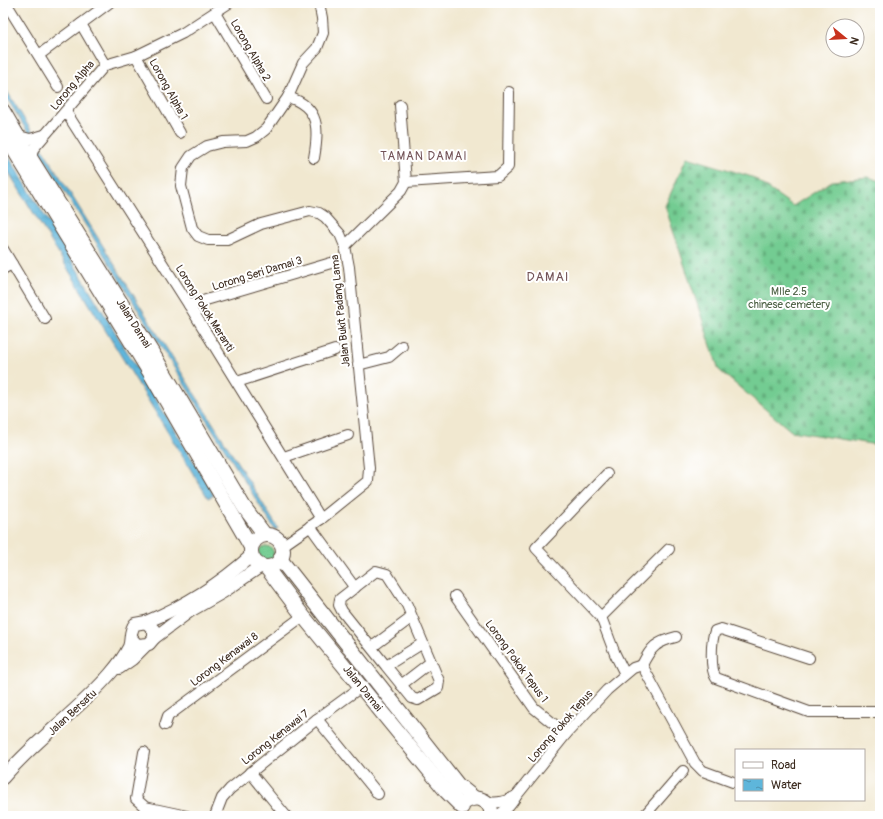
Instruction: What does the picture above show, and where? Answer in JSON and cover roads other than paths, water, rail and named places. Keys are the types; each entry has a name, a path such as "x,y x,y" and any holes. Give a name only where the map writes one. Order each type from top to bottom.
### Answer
{"main road":[{"name":"Jalan Damai","path":"3,110 31,159 156,359 244,507 265,535"},
{"name":"Jalan Damai","path":"3,132 149,371 252,551"},
{"path":"265,535 275,538 281,552 274,565 264,567 254,560 252,551 256,539 265,535"},
{"name":"Jalan Damai","path":"281,552 458,784 474,798"},
{"name":"Jalan Damai","path":"264,567 462,811"},
{"path":"462,811 467,801 474,798 481,798 489,809"}],"street":[{"path":"6,3 58,87"},
{"path":"39,55 109,3"},
{"name":"Lorong Alpha","path":"31,159 33,149 44,135 66,112 105,65 136,56 183,33 229,3"},
{"name":"Jalan Bukit Padang Lama","path":"281,552 310,526 321,519 368,481 369,468 358,365 354,310 345,246 340,234 325,217 319,213 310,211 261,224 219,241 208,240 198,236 192,228 181,186 183,168 191,156 207,146 223,142 247,141 256,137 266,129 288,97 303,63 317,48 323,33 319,3"},
{"name":"Lorong Alpha 2","path":"215,13 266,99"},
{"path":"81,24 105,65"},
{"name":"Lorong Alpha 1","path":"136,56 180,133"},
{"path":"406,182 498,176 508,167 509,92"},
{"path":"288,97 301,101 310,108 316,122 317,141 314,158"},
{"path":"345,246 401,191 406,182 400,105"},
{"name":"Lorong Pokok Meranti","path":"66,112 284,456 321,519"},
{"path":"19,136 30,139 44,135"},
{"path":"3,249 8,267 45,319"},
{"name":"Lorong Seri Damai 3","path":"189,305 331,263"},
{"path":"358,365 389,358 402,346"},
{"path":"236,382 335,350"},
{"path":"284,456 348,435"},
{"path":"607,474 536,548 601,617 615,654 625,674"},
{"path":"310,526 355,588"},
{"path":"601,617 670,549"},
{"path":"150,642 137,645 132,639 131,631 135,624 146,622 161,616 212,587 252,551"},
{"path":"111,673 132,659 150,642 190,611 264,567"},
{"path":"376,571 387,574 407,605 412,618 439,681 438,688 418,700 412,698 386,666 339,605 340,599 376,571"},
{"name":"Lorong Pokok Tepus 1","path":"455,596 534,708 566,734"},
{"name":"Lorong Kenawai 8","path":"165,725 168,716 303,616"},
{"path":"372,647 412,618"},
{"path":"146,622 154,630 150,642"},
{"path":"809,658 721,629 715,631 713,636 712,672 716,678 809,712 880,712"},
{"path":"676,638 663,640 653,647 649,651 642,665 695,763 703,771 733,782"},
{"name":"Jalan Bersatu","path":"3,778 40,740 87,699 111,673 124,656 132,639"},
{"path":"386,666 423,643"},
{"path":"401,684 431,662"},
{"name":"Lorong Pokok Tepus","path":"496,816 504,812 512,804 517,795 566,734 625,674 633,668 642,665"},
{"name":"Lorong Kenawai 7","path":"215,816 222,798 250,772 317,719 361,687"},
{"path":"317,719 378,794"},
{"path":"144,752 136,799 145,807 187,816"},
{"path":"644,816 682,771"},
{"path":"250,772 286,816"},
{"name":"Lorong Pokok Tepus","path":"489,809 496,804 517,795"}],"water":[{"path":"3,85 278,528 275,530 3,92"},
{"path":"3,147 214,495 208,498 3,163"}],"district":[{"name":"TAMAN DAMAI","path":"424,156"},
{"name":"DAMAI","path":"548,276"}],"park label":[{"name":"MIle 2.5 chinese cemetery","path":"789,297"}]}
